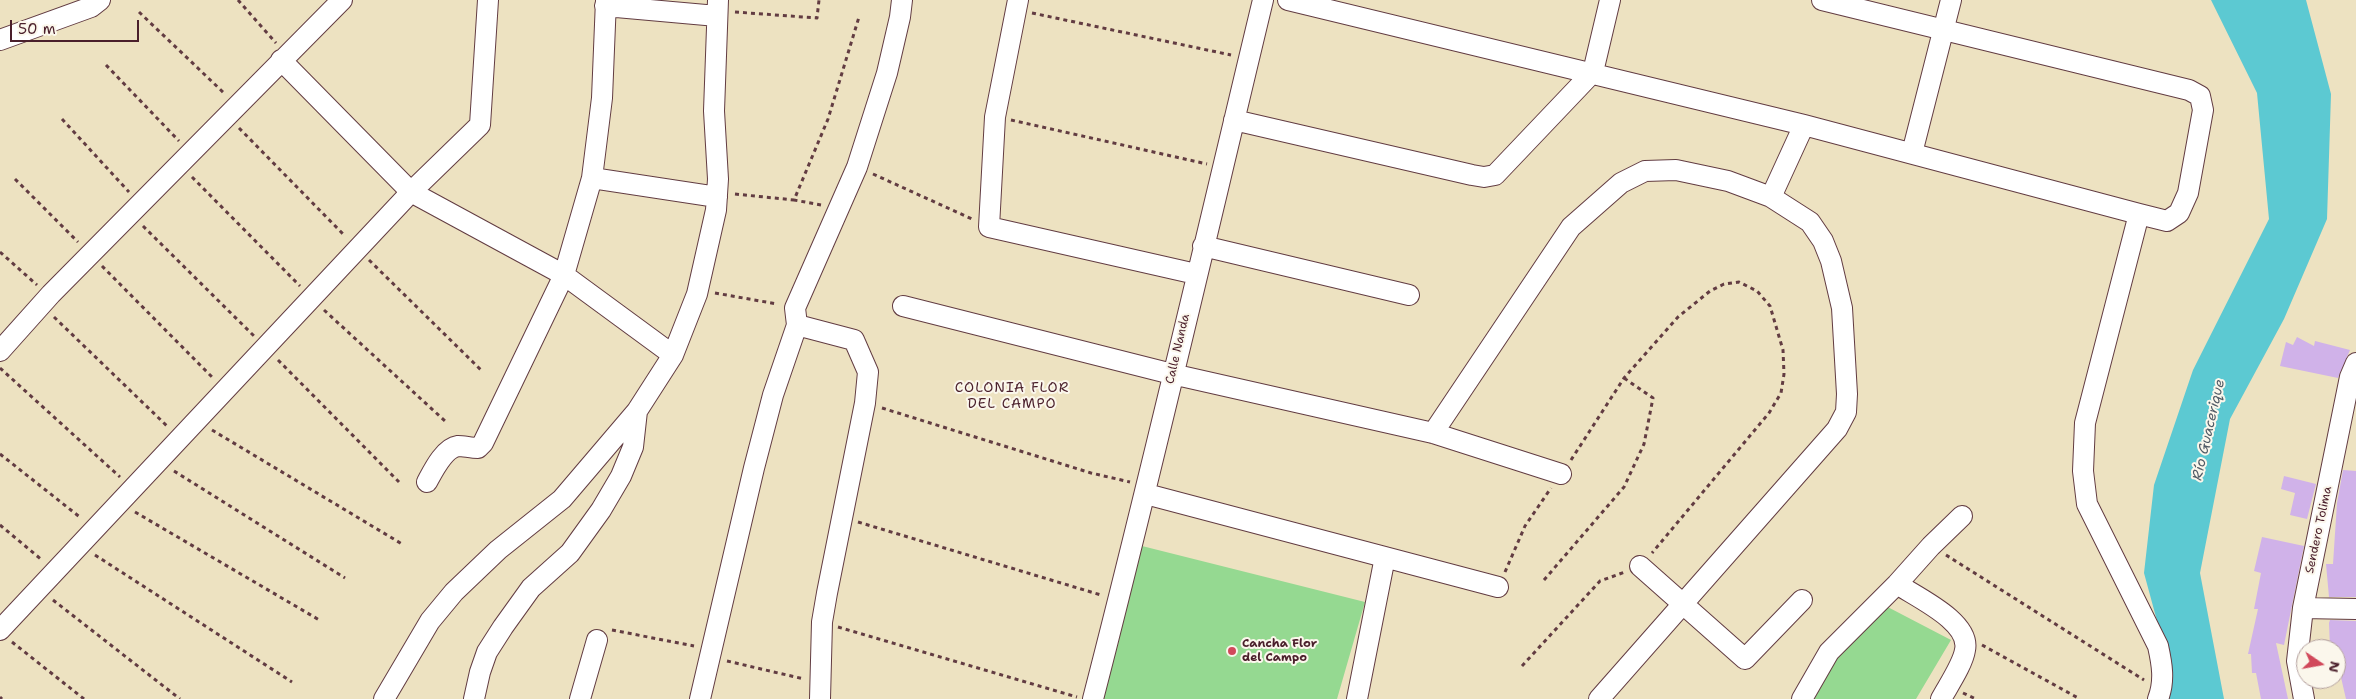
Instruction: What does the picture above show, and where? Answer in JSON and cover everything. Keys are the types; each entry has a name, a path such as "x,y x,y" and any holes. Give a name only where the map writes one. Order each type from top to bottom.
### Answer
{"street":[{"path":"0,40 91,7 100,0"},
{"path":"0,351 90,254 283,57 342,0"},
{"path":"4,634 38,589 411,192 480,125 488,0"},
{"path":"700,699 773,395 796,316 838,208 857,167 887,73 902,0"},
{"name":"Calle Nanda","path":"1093,699 1147,490 1172,374 1264,0"},
{"path":"1288,0 1593,72 1804,125 2167,221 2179,213 2188,193 2203,110 2200,96 2189,90 1822,0"},
{"path":"1234,120 1484,177 1495,175 1593,72 1610,0"},
{"path":"1912,154 1951,0"},
{"path":"384,699 430,621 454,592 498,550 562,500 637,411 673,355 698,290 716,210 714,111 718,9 606,3 602,98 592,178 564,275 482,443 478,448 457,446 452,448 443,456 426,482"},
{"path":"1017,5 995,117 989,226 1196,274"},
{"path":"283,57 411,192 564,275 673,355"},
{"path":"1771,197 1804,125"},
{"path":"1433,433 1571,227 1620,183 1645,171 1676,170 1728,181 1771,197 1810,222 1823,241 1831,262 1842,308 1847,394 1846,412 1838,429 1599,699"},
{"path":"592,178 717,194"},
{"path":"2139,214 2085,423 2083,471 2087,504 2158,646 2163,670 2159,695"},
{"path":"1203,246 1409,295"},
{"path":"903,306 1172,374 1433,433 1562,474"},
{"path":"796,316 854,340 868,372 865,403 841,517 822,622 821,691"},
{"name":"Sendero Tolima","path":"2304,699 2297,661 2303,608 2350,378 2356,363"},
{"path":"474,699 487,652 531,588 570,553 601,510 621,476 633,447 637,411"},
{"path":"1147,490 1498,587"},
{"path":"1802,699 1829,652 1962,516"},
{"path":"1357,699 1385,557"},
{"path":"1640,566 1681,605 1745,659 1802,600"},
{"path":"1897,584 1956,623 1966,637 1965,652 1941,699"},
{"path":"2303,608 2356,609"},
{"path":"580,699 597,640"}],"path":[{"path":"238,0 283,57"},
{"path":"718,9 817,18 819,0"},
{"path":"1017,5 1249,58"},
{"path":"139,12 232,110 357,249 482,370"},
{"path":"794,200 828,119 858,17"},
{"path":"106,65 184,158 311,298 445,422"},
{"path":"995,117 1223,167"},
{"path":"62,119 135,208 265,347 399,482"},
{"path":"857,167 989,226"},
{"path":"15,179 225,390"},
{"path":"717,194 794,200 838,208"},
{"path":"0,252 180,438"},
{"path":"1498,587 1525,526 1562,474 1624,378 1678,316 1710,291 1724,284 1738,282 1757,291 1770,306 1783,350 1784,374 1781,393 1768,412 1640,566 1600,581 1522,666"},
{"path":"698,290 796,316"},
{"path":"0,368 133,489"},
{"path":"1544,580 1624,487 1644,444 1653,398 1624,378"},
{"path":"865,403 1147,490"},
{"path":"196,421 402,544"},
{"path":"0,454 95,529"},
{"path":"158,461 345,578"},
{"path":"119,503 321,621"},
{"path":"841,517 1119,600"},
{"path":"0,525 56,571"},
{"path":"80,545 292,682"},
{"path":"1931,546 2159,695"},
{"path":"38,589 180,699"},
{"path":"822,622 1082,699"},
{"path":"597,640 601,631 606,629 712,653 821,691"},
{"path":"4,634 84,699"},
{"path":"1966,637 2080,699"}],"green space":[{"name":"Cancha Flor del Campo","path":"1138,545 1365,602 1337,699 1103,699"},
{"path":"1880,603 1951,640 1916,699 1807,699 1828,657"}],"water":[{"name":"Río Guacerique","path":"2211,0 2306,0 2331,94 2327,219 2284,319 2230,419 2200,573 2224,699 2169,699 2172,676 2144,573 2154,485 2193,370 2269,219 2257,93"}],"building":[{"path":"2297,337 2314,346 2315,341 2350,350 2338,378 2280,366 2286,342 2293,345"},
{"path":"2343,470 2356,471 2356,597 2329,597 2326,564 2333,564 2337,503"},
{"path":"2284,476 2316,484 2307,519 2290,515 2295,493 2281,489"},
{"path":"2262,537 2304,546 2284,645 2276,643 2288,699 2261,699 2256,673 2252,673 2251,654 2248,654 2258,609 2254,609 2261,573 2254,571"},
{"path":"2330,620 2356,621 2356,699 2346,699 2344,689 2346,689 2346,639 2330,639"}],"place":[{"name":"Cancha Flor del Campo","path":"1232,651"}],"district":[{"name":"COLONIA FLOR DEL CAMPO","path":"1012,396"}]}
